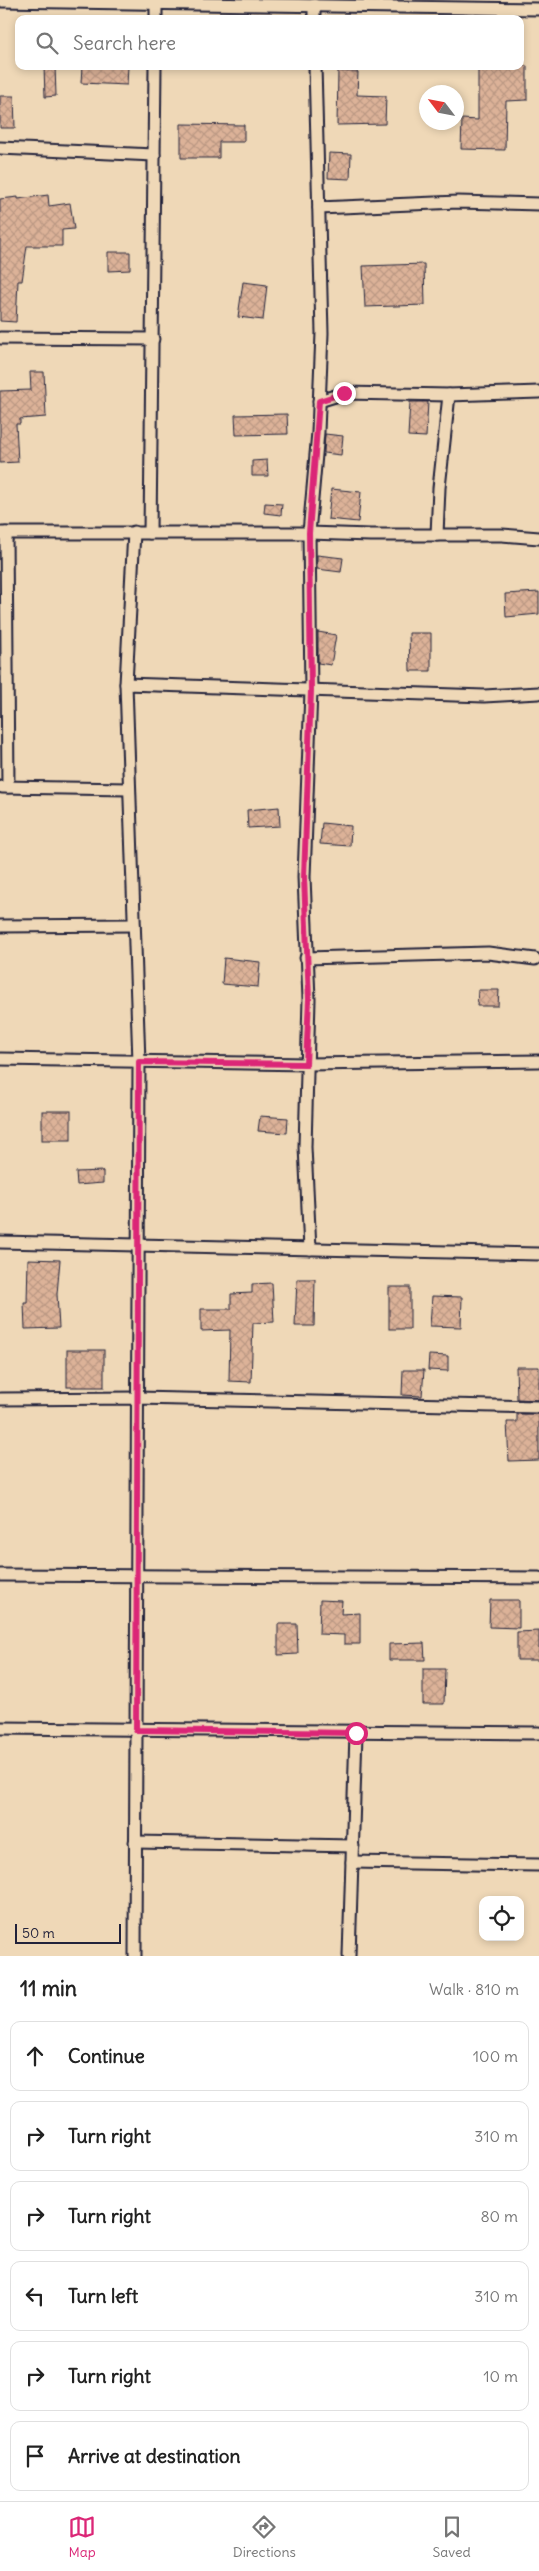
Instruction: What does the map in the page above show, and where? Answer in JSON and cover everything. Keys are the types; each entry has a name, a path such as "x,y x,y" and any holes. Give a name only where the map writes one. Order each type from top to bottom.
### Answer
{"street":[{"path":"0,1 314,5 328,3 539,9"},
{"path":"156,2 156,15"},
{"path":"314,5 314,15"},
{"path":"150,532 155,70"},
{"path":"310,1249 305,1147 309,999 304,877 311,691 309,533 322,333 315,70"},
{"path":"0,148 154,155"},
{"path":"319,208 458,202 539,204"},
{"path":"0,338 152,339"},
{"path":"319,401 344,393 449,396 539,392"},
{"path":"437,535 439,488 449,396"},
{"path":"134,532 126,684 139,1062 135,1956"},
{"path":"129,789 4,787 3,533 309,533 502,535 539,538"},
{"path":"126,684 484,696 539,693"},
{"path":"0,926 134,925"},
{"path":"306,958 488,953 535,959"},
{"path":"0,1059 306,1064 539,1061"},
{"path":"0,1242 539,1254"},
{"path":"0,1399 138,1398 539,1407"},
{"path":"0,1575 137,1574 539,1578"},
{"path":"0,1728 539,1734"},
{"path":"349,1956 356,1733"},
{"path":"136,1842 353,1846"},
{"path":"352,1862 539,1865"}],"building":[{"path":"524,66 527,66 527,100 506,101 505,150 461,149 464,119 478,120 478,70 524,70"},
{"path":"44,70 55,70 56,96 45,97"},
{"path":"82,70 128,70 127,85 81,83"},
{"path":"338,71 358,72 357,95 386,96 385,124 337,125"},
{"path":"0,96 14,96 15,128 0,128"},
{"path":"181,124 244,125 244,142 219,142 219,158 181,158"},
{"path":"329,153 351,154 350,179 328,178"},
{"path":"48,195 49,206 70,203 74,229 62,230 62,246 27,246 22,281 18,281 16,322 0,321 0,199"},
{"path":"108,252 130,252 130,270 108,271"},
{"path":"424,264 425,305 365,307 363,266"},
{"path":"243,282 267,285 263,320 238,317"},
{"path":"30,372 44,372 46,417 20,419 20,424 16,424 18,462 0,463 0,391 31,390"},
{"path":"410,402 428,402 426,437 408,436"},
{"path":"287,414 288,434 236,435 235,415"},
{"path":"325,434 343,436 341,455 324,453"},
{"path":"267,460 268,476 252,476 252,461"},
{"path":"331,489 361,492 358,522 328,519"},
{"path":"265,503 282,504 281,515 264,513"},
{"path":"317,555 343,558 341,572 317,569"},
{"path":"539,592 539,614 506,617 505,594"},
{"path":"318,632 336,635 331,665 318,663"},
{"path":"409,633 431,633 431,671 410,671"},
{"path":"279,807 280,826 248,828 247,810"},
{"path":"322,823 351,826 350,846 320,844"},
{"path":"224,958 260,962 258,987 222,984"},
{"path":"478,990 499,990 498,1006 477,1006"},
{"path":"42,1111 71,1111 71,1140 42,1140"},
{"path":"260,1116 288,1118 287,1133 258,1131"},
{"path":"103,1171 103,1183 77,1185 76,1172"},
{"path":"28,1259 60,1260 57,1294 59,1328 25,1329 24,1303 27,1303"},
{"path":"297,1279 315,1279 314,1326 295,1326"},
{"path":"272,1283 274,1322 253,1323 251,1382 229,1381 230,1330 201,1331 201,1309 231,1309 231,1294 252,1293 252,1284"},
{"path":"389,1287 410,1287 410,1329 389,1329"},
{"path":"432,1296 462,1297 461,1327 430,1326"},
{"path":"67,1350 104,1350 104,1387 67,1387"},
{"path":"429,1355 448,1356 448,1371 428,1370"},
{"path":"516,1367 539,1367 539,1400 517,1399"},
{"path":"403,1370 424,1370 422,1396 402,1395"},
{"path":"517,1414 539,1414 539,1460 509,1461 507,1422 517,1422"},
{"path":"320,1600 342,1601 341,1614 360,1613 360,1644 344,1644 344,1635 319,1634"},
{"path":"490,1600 519,1600 519,1628 489,1627"},
{"path":"278,1624 297,1624 298,1654 278,1655"},
{"path":"539,1631 539,1660 517,1660 517,1632"},
{"path":"424,1643 425,1660 389,1660 389,1644"},
{"path":"423,1669 445,1669 444,1704 423,1704"}],"route":[{"path":"344,393 329,396 319,401 309,533 311,691 304,877 309,999 306,1064 139,1062 136,1730 356,1733"}]}
